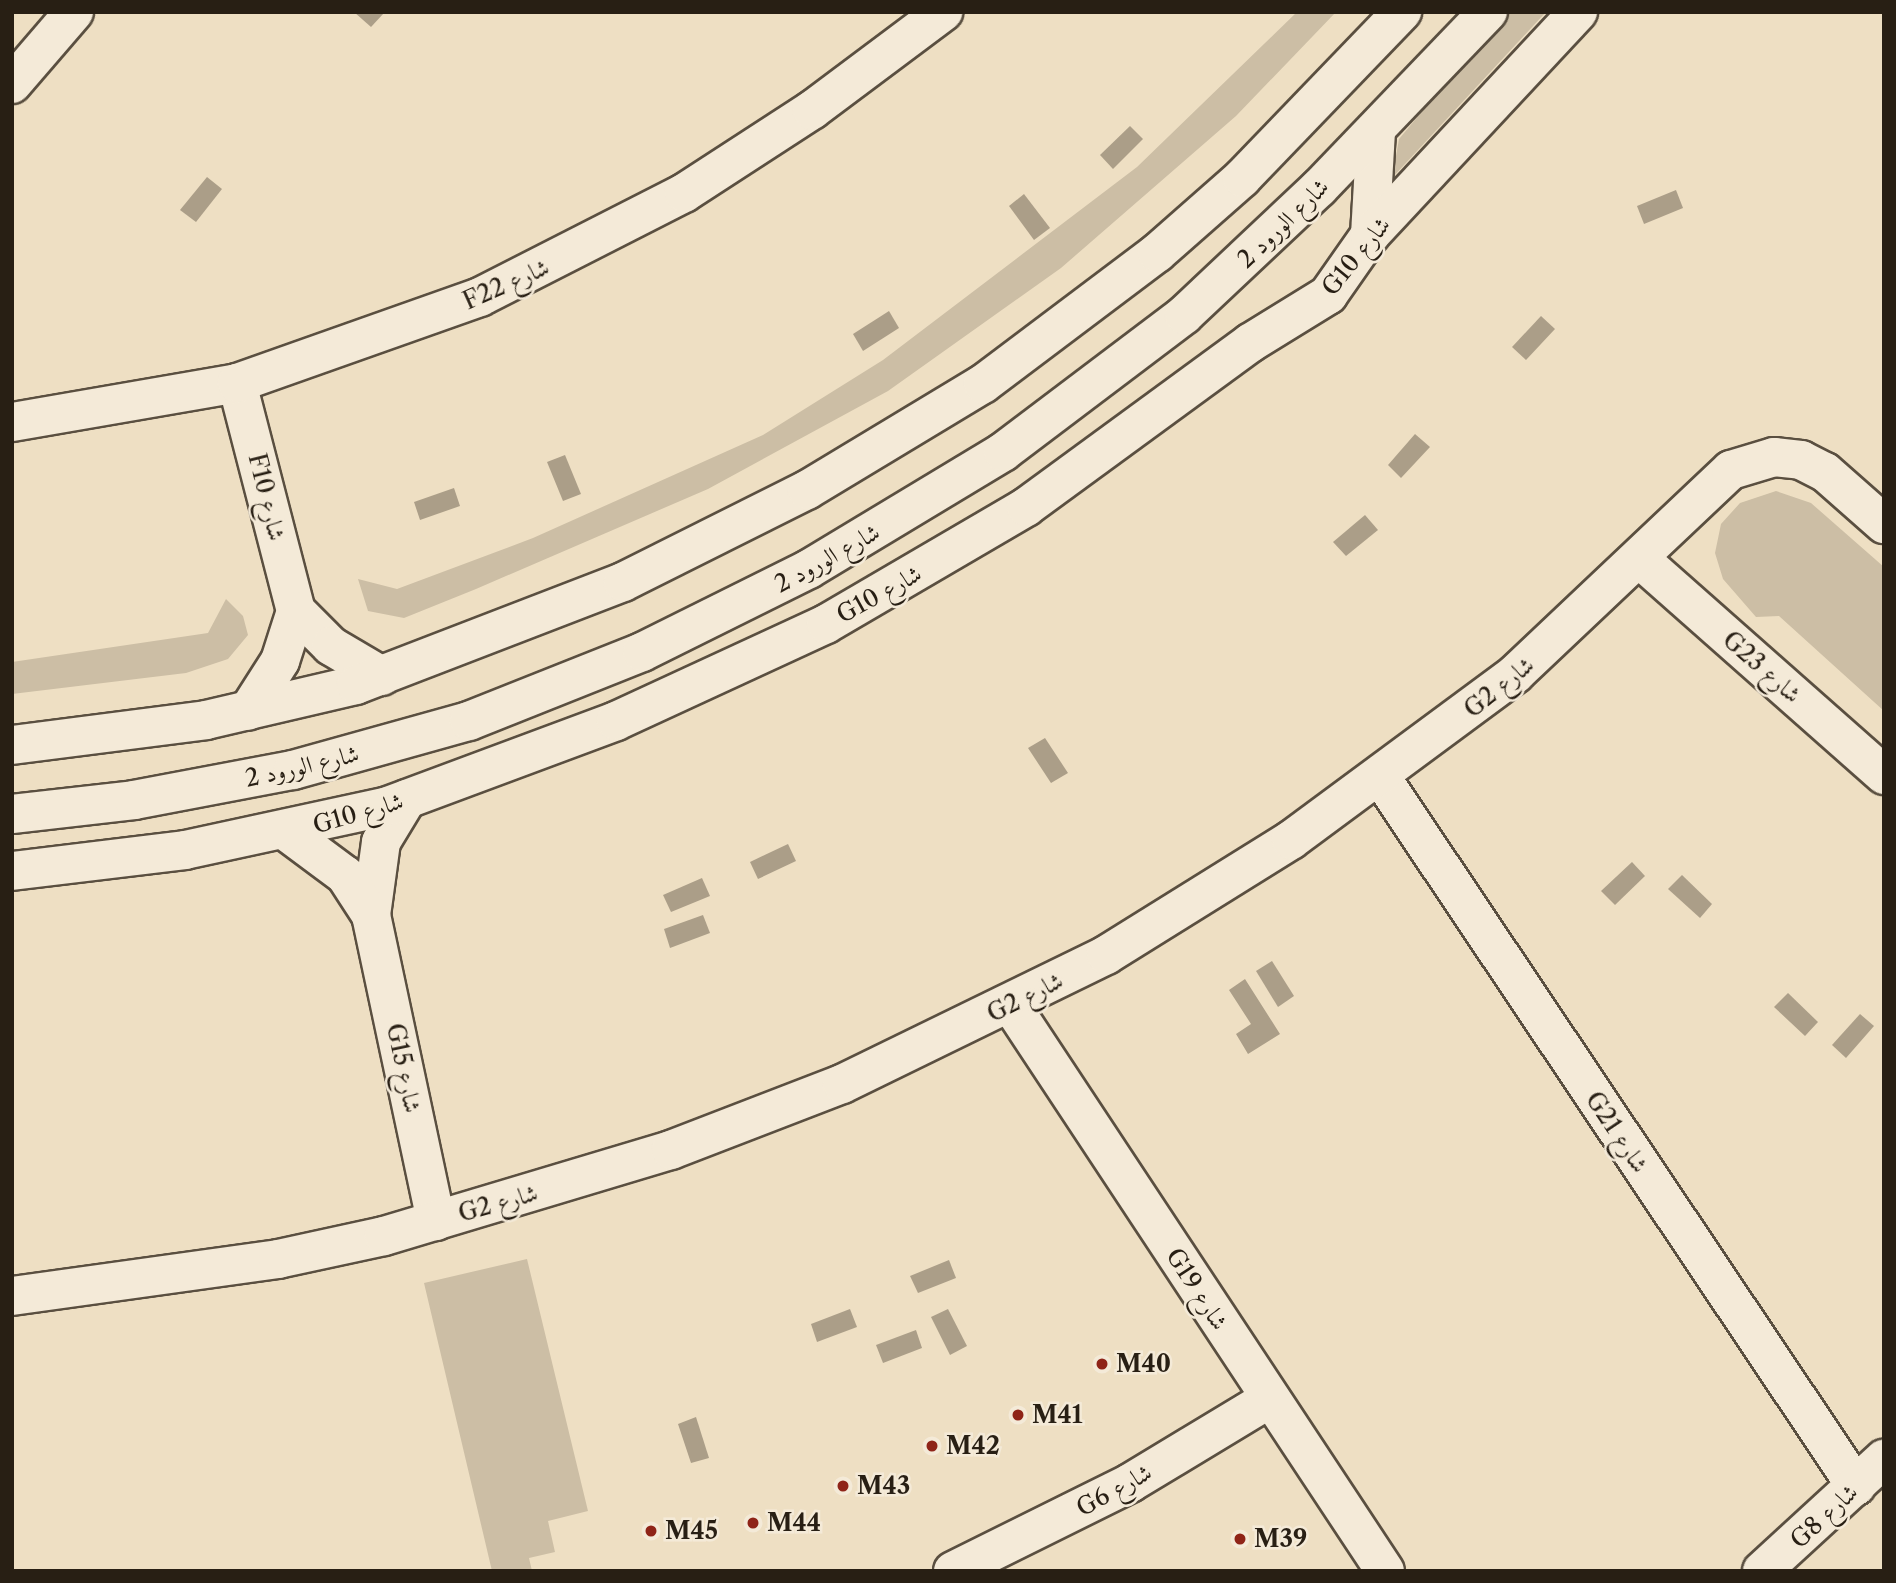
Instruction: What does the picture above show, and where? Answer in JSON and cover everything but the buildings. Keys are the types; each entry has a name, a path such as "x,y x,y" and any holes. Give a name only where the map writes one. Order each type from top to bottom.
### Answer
{"street":[{"path":"12,85 74,12"},
{"name":"F22 شارع","path":"12,422 237,383 410,326 618,230 748,153 943,12"},
{"path":"12,745 248,711 382,676 528,623 716,538 983,384 1124,279 1233,186 1402,12"},
{"name":"G10 شارع","path":"12,872 288,832 408,799 722,675 927,568 1122,442 1250,343 1328,296 1370,235 1578,12"},
{"name":"شارع الورود 2","path":"12,814 134,800 373,750 544,693 727,612 889,523 1110,374 1253,253 1376,131 1477,20"},
{"path":"1370,235 1376,131"},
{"name":"F10 شارع","path":"237,383 296,611"},
{"name":"G2 شارع","path":"12,1296 278,1259 436,1221 757,1118 1011,1006 1199,899 1380,776 1515,674 1640,559 1731,470 1774,457 1825,472 1884,524"},
{"name":"G23 شارع","path":"1640,559 1884,775"},
{"path":"248,711 280,661 296,611 331,646 382,676"},
{"name":"G21 شارع","path":"1380,776 1856,1486"},
{"name":"G15 شارع","path":"408,799 381,842 371,915 436,1221"},
{"name":"G15 شارع","path":"288,832 345,875 371,915"},
{"name":"G19 شارع","path":"1011,1006 1385,1571"},
{"name":"G6 شارع","path":"953,1571 1130,1483 1269,1399"},
{"name":"G8 شارع","path":"1762,1571 1884,1459"}],"shaded area":[{"path":"354,12 383,12 384,13 371,27"},
{"path":"1297,12 1336,12 1236,116 1061,268 888,391 708,489 476,589 404,618 368,611 358,579 397,589 533,538 763,435 883,360 1137,167"},
{"path":"1505,12 1546,12 1392,178 1399,139"},
{"path":"1130,126 1143,139 1113,169 1100,155"},
{"path":"207,177 222,189 196,222 180,210"},
{"path":"1676,190 1683,208 1644,224 1637,206"},
{"path":"1024,194 1050,228 1034,240 1009,206"},
{"path":"889,311 899,328 863,351 853,334"},
{"path":"1541,316 1555,329 1526,360 1512,347"},
{"path":"1415,434 1430,447 1401,478 1388,465"},
{"path":"565,455 581,494 563,501 547,462"},
{"path":"454,488 460,506 420,520 414,502"},
{"path":"1776,491 1811,503 1884,567 1884,711 1779,616 1756,617 1723,579 1715,553 1721,524 1740,503"},
{"path":"1365,515 1378,530 1346,556 1333,542"},
{"path":"226,599 243,616 248,635 228,659 186,673 12,694 12,662 208,633"},
{"path":"1045,738 1068,773 1051,783 1028,748"},
{"path":"788,844 796,861 758,879 750,862"},
{"path":"1632,862 1645,876 1615,905 1601,891"},
{"path":"1682,875 1712,904 1700,918 1668,889"},
{"path":"702,878 710,896 671,912 663,895"},
{"path":"703,915 710,933 670,948 664,929"},
{"path":"1272,961 1294,996 1278,1007 1256,971"},
{"path":"1245,979 1280,1034 1248,1054 1236,1034 1251,1024 1229,990"},
{"path":"1788,993 1818,1022 1805,1036 1774,1007"},
{"path":"1860,1014 1874,1026 1846,1058 1832,1045"},
{"path":"527,1259 588,1511 548,1521 555,1552 529,1558 532,1571 492,1571 424,1283"},
{"path":"949,1260 956,1278 918,1293 910,1276"},
{"path":"850,1309 857,1327 817,1342 811,1324"},
{"path":"948,1309 967,1346 950,1355 931,1317"},
{"path":"916,1330 922,1348 883,1363 876,1345"},
{"path":"696,1417 709,1458 691,1463 678,1424"}],"place":[{"name":"M40","path":"1102,1364"},
{"name":"M41","path":"1018,1415"},
{"name":"M42","path":"932,1446"},
{"name":"M43","path":"843,1486"},
{"name":"M44","path":"753,1523"},
{"name":"M45","path":"651,1531"},
{"name":"M39","path":"1240,1539"}]}
